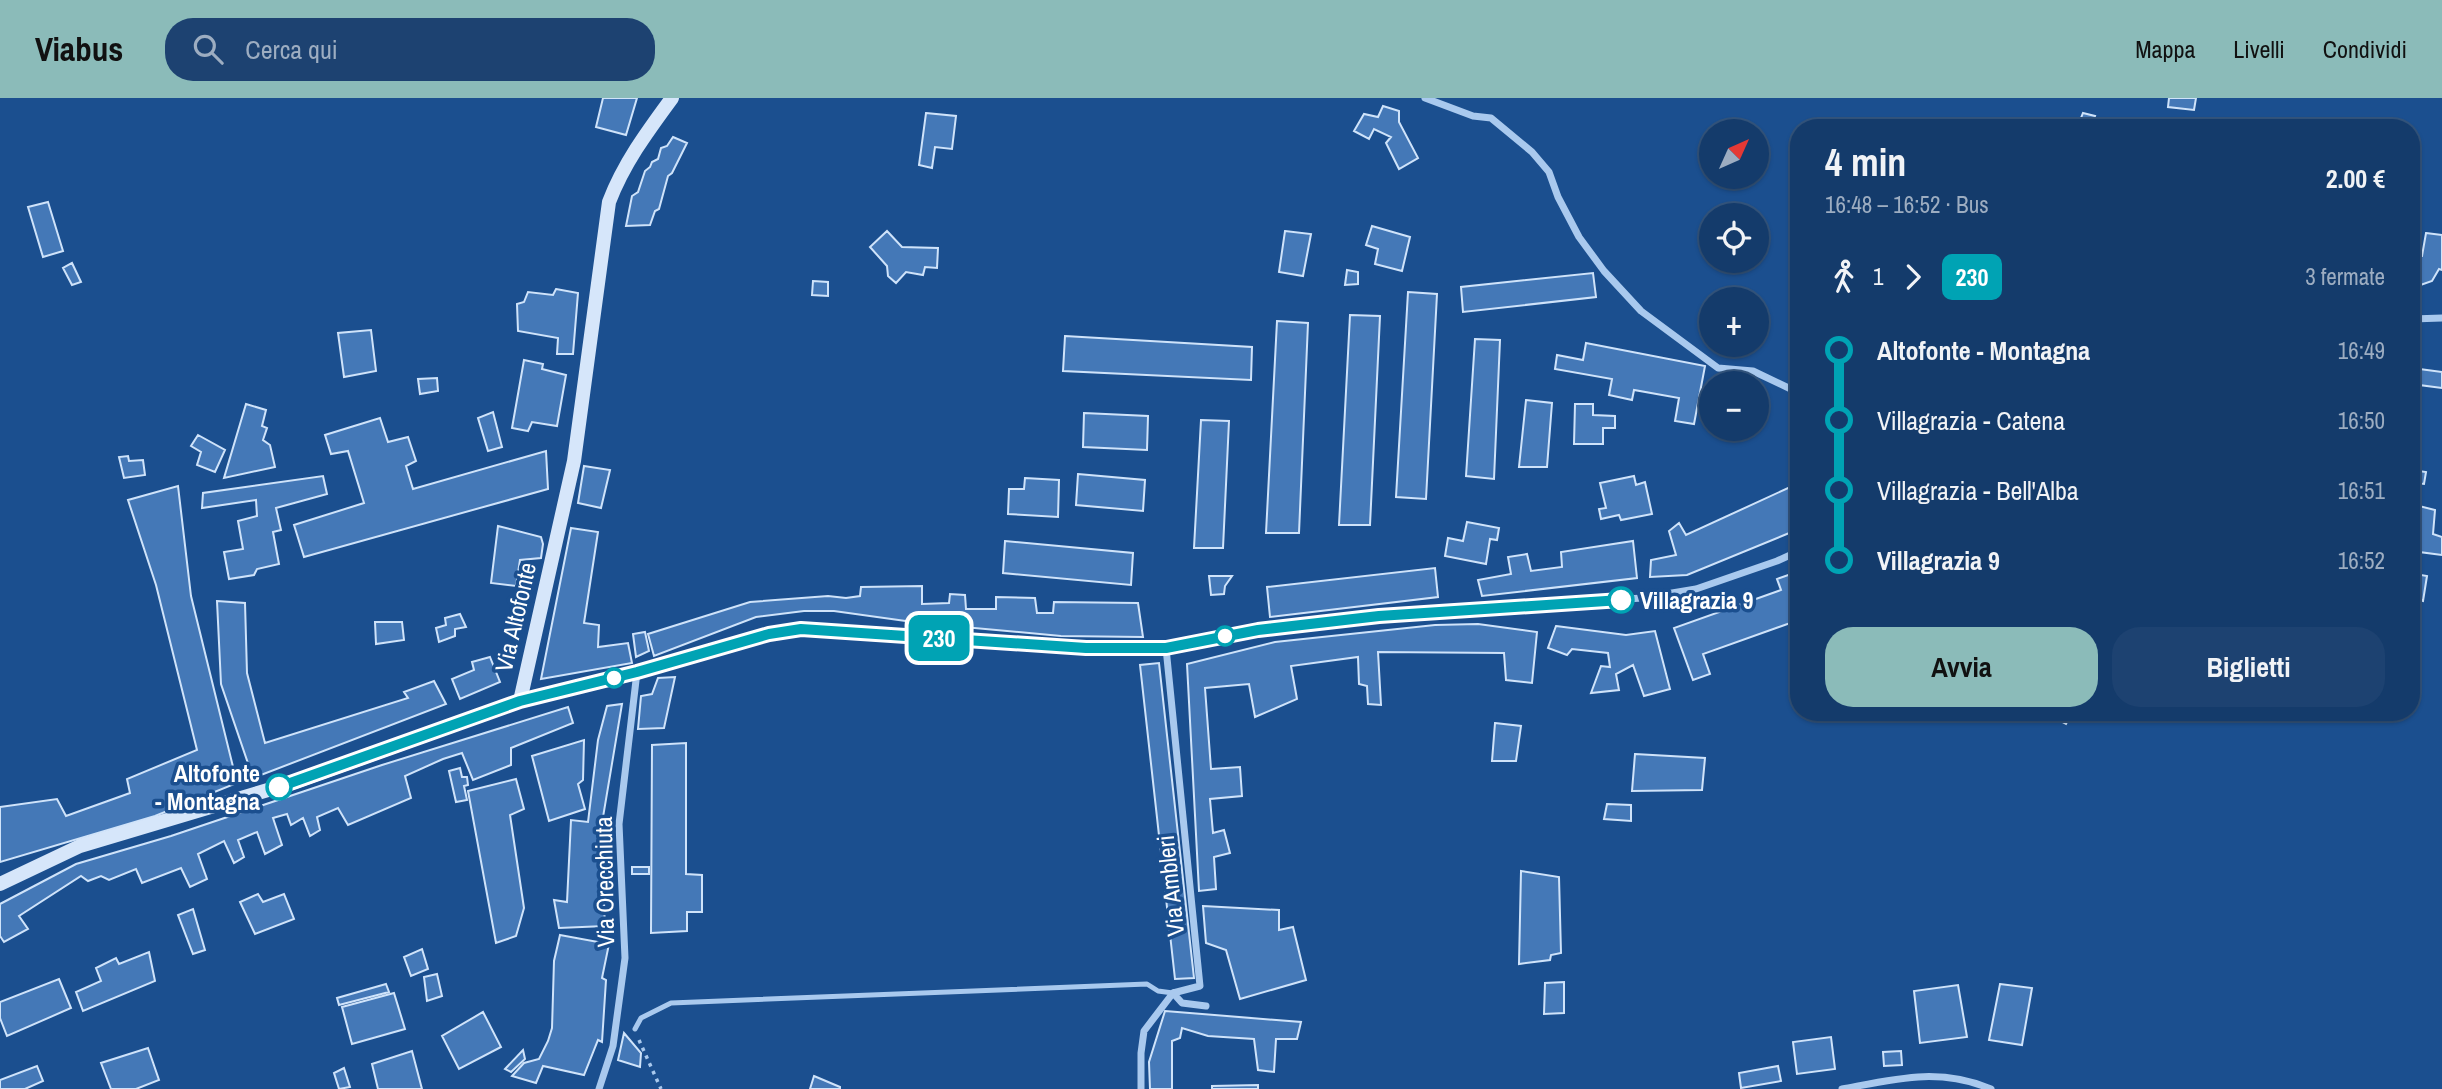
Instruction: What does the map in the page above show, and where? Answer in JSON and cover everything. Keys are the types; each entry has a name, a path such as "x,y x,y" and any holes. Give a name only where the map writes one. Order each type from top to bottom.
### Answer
{"main road":[{"name":"Via Altofonte","path":"0,884 80,846 298,781 520,701 573,461 609,202 620,174 638,144 672,98"}],"street":[{"path":"1425,98 1473,116 1491,118 1532,152 1549,172 1558,197 1579,237 1604,271 1640,310 1718,368 1753,371 1790,389"},
{"path":"2420,318 2442,318"},
{"path":"520,701 637,672 769,634 801,629 1086,648 1166,648 1258,630 1379,616 1642,598 1696,589 1790,555"},
{"name":"Via Ambleri","path":"1141,1089 1144,1031 1173,993 1200,986 1166,648"},
{"name":"Via Orecchiuta","path":"599,1089 613,1046 625,958 619,824 637,672"},
{"path":"1173,993 1182,1003 1206,1006"},
{"path":"1842,1089 1914,1076 1947,1076 1972,1081 1991,1089"}],"lane":[{"path":"635,1029 641,1018 671,1003 1147,984 1158,991 1173,993"}],"path":[{"path":"635,1029 661,1089"}],"building":[{"path":"603,98 637,98 626,135 596,127"},
{"path":"2169,98 2196,98 2194,110 2168,107"},
{"path":"1383,106 1399,111 1399,122 1418,158 1399,169 1386,143 1391,137 1374,129 1369,139 1354,131 1364,114 1378,117"},
{"path":"926,113 956,116 952,149 935,147 932,168 919,165"},
{"path":"2083,113 2095,116 2094,119 2081,119"},
{"path":"673,137 687,143 668,176 659,209 655,211 650,225 626,226 632,196 638,192 645,171 658,159 661,148 667,146"},
{"path":"48,202 63,251 43,257 28,207"},
{"path":"1372,226 1410,237 1402,271 1375,264 1378,249 1366,245"},
{"path":"887,231 902,247 938,248 937,268 925,267 923,275 906,272 896,283 888,276 887,266 870,247"},
{"path":"1285,231 1311,234 1303,276 1279,272"},
{"path":"2426,233 2442,235 2442,270 2439,269 2432,281 2420,285 2420,256"},
{"path":"72,263 81,282 72,285 63,268"},
{"path":"1347,270 1358,272 1358,284 1345,285"},
{"path":"1593,273 1596,297 1463,312 1461,287"},
{"path":"813,281 828,282 828,296 812,295"},
{"path":"556,289 578,293 573,354 557,354 558,338 518,331 517,304 524,302 528,292 553,295"},
{"path":"1408,292 1437,294 1426,499 1396,497"},
{"path":"1350,315 1380,316 1370,525 1339,525"},
{"path":"1277,321 1308,323 1299,533 1266,533"},
{"path":"371,330 376,371 344,377 338,333"},
{"path":"1065,336 1252,347 1251,380 1063,371"},
{"path":"1475,339 1500,340 1494,479 1466,476"},
{"path":"1586,343 1705,366 1704,371 1699,371 1699,398 1694,424 1675,421 1679,398 1634,390 1632,400 1609,395 1612,379 1555,369 1557,355 1583,360"},
{"path":"524,360 543,364 542,369 566,375 557,426 532,422 528,431 512,428"},
{"path":"2420,369 2442,372 2442,388 2420,385"},
{"path":"437,378 438,391 420,394 418,379"},
{"path":"1526,400 1552,403 1547,467 1519,467"},
{"path":"246,404 266,410 262,426 267,428 263,440 270,445 275,467 224,478"},
{"path":"1575,404 1593,404 1593,415 1615,416 1615,428 1603,428 1603,444 1574,444"},
{"path":"493,412 502,447 488,451 478,418"},
{"path":"1084,413 1148,416 1147,450 1083,447"},
{"path":"380,418 388,442 408,437 416,461 406,466 413,489 546,451 548,489 304,557 294,525 364,503 348,451 331,454 325,435"},
{"path":"1201,420 1229,421 1223,548 1194,548"},
{"path":"198,435 225,450 215,472 197,465 201,452 191,446"},
{"path":"128,456 129,461 143,460 145,475 124,478 119,457"},
{"path":"584,466 610,470 601,508 578,503"},
{"path":"2420,471 2426,472 2424,484 2420,484"},
{"path":"1078,474 1145,480 1143,511 1076,505"},
{"path":"323,476 327,494 276,508 281,530 273,532 279,564 257,569 254,575 229,579 224,552 243,549 238,521 257,516 256,500 202,508 203,493"},
{"path":"1634,476 1636,485 1645,482 1652,514 1621,520 1619,515 1601,519 1599,509 1606,508 1600,483"},
{"path":"1025,478 1059,480 1058,517 1008,514 1009,489 1024,489"},
{"path":"178,486 191,596 237,783 155,816 0,862 0,807 57,799 66,816 130,793 127,779 197,750 156,585 128,500"},
{"path":"1790,487 1790,533 1687,575 1650,577 1651,560 1676,555 1669,531 1679,523 1686,535"},
{"path":"2420,506 2435,510 2433,534 2442,537 2442,555 2420,552"},
{"path":"1467,522 1499,528 1497,540 1490,539 1486,564 1445,556 1448,538 1463,541"},
{"path":"498,526 541,537 541,558 520,560 516,586 491,583"},
{"path":"571,528 598,532 584,623 599,625 598,647 628,643 632,663 541,679"},
{"path":"1005,541 1133,553 1131,585 1003,573"},
{"path":"1633,541 1637,578 1482,596 1478,580 1511,574 1508,557 1527,554 1531,571 1562,567 1561,552"},
{"path":"1435,568 1438,597 1270,617 1267,587"},
{"path":"1790,574 1790,623 1703,654 1710,674 1693,680 1674,628 1781,590 1777,579"},
{"path":"2420,575 2427,576 2423,601 2420,600"},
{"path":"1209,576 1232,576 1225,586 1224,594 1211,595"},
{"path":"922,586 922,604 949,603 950,594 965,595 966,609 996,609 996,597 1035,598 1037,613 1053,613 1054,602 1138,603 1143,637 1061,636 920,623 834,611 804,611 756,617 654,656 648,634 750,602 828,596 846,598 860,596 861,587"},
{"path":"217,601 245,603 247,673 265,743 408,698 404,692 434,681 446,704 253,778 221,684"},
{"path":"460,614 466,627 455,629 455,636 439,642 436,628 446,625 445,618"},
{"path":"375,622 402,622 404,640 376,644"},
{"path":"1478,624 1537,632 1532,683 1506,680 1504,653 1378,652 1381,705 1368,704 1367,686 1359,684 1358,657 1291,666 1297,699 1255,717 1249,684 1205,688 1211,769 1240,767 1242,796 1210,799 1213,833 1224,830 1230,853 1214,857 1216,889 1199,891 1187,664 1275,642 1435,625"},
{"path":"1556,626 1626,635 1655,631 1670,689 1644,696 1633,665 1616,674 1619,690 1591,693 1601,666 1610,667 1608,653 1572,649 1567,655 1548,648"},
{"path":"645,632 649,651 636,657 633,634"},
{"path":"490,657 500,682 460,699 452,679 474,670 472,662"},
{"path":"1159,663 1194,978 1175,979 1140,665"},
{"path":"675,677 664,728 638,729 641,696 652,694 658,678"},
{"path":"622,704 601,829 605,926 559,928 554,900 567,902 571,820 588,822 598,740 607,706"},
{"path":"568,707 573,723 511,748 511,765 473,780 462,753 443,759 405,776 411,798 348,825 338,808 317,817 320,830 310,836 303,818 291,825 287,814 273,818 282,845 265,854 257,832 238,840 244,857 234,863 224,841 198,854 207,879 190,887 181,868 142,883 136,869 109,880 101,876 88,881 81,876 19,916 28,929 4,942 0,936 0,904 76,864 171,836 382,765"},
{"path":"1495,723 1521,726 1516,761 1492,761"},
{"path":"584,740 583,780 578,784 585,809 549,821 532,756"},
{"path":"686,743 686,874 702,875 702,912 687,912 687,931 651,933 652,745"},
{"path":"1635,754 1705,758 1702,790 1632,791"},
{"path":"460,768 462,777 467,777 468,785 464,786 467,800 456,802 449,771"},
{"path":"516,779 524,809 510,815 524,908 516,936 496,943 468,791"},
{"path":"1607,804 1631,805 1631,821 1604,819"},
{"path":"632,867 649,867 649,874 632,874"},
{"path":"1521,871 1559,877 1561,953 1551,955 1550,960 1519,964"},
{"path":"258,894 263,902 284,894 294,919 255,934 240,902"},
{"path":"1203,906 1279,910 1279,930 1293,927 1306,980 1240,999 1226,950 1206,943"},
{"path":"193,909 205,950 193,954 178,915"},
{"path":"560,935 609,944 602,978 606,980 602,1042 598,1040 584,1075 543,1066 536,1083 512,1076 524,1063 539,1059 548,1041 552,1028 554,961"},
{"path":"422,949 428,969 411,976 404,957"},
{"path":"149,952 155,981 83,1011 76,992 101,981 96,968 116,958 119,964"},
{"path":"437,974 442,996 427,1001 424,977"},
{"path":"59,979 71,1008 7,1036 0,1018 0,1002"},
{"path":"1564,982 1564,1013 1544,1014 1545,983"},
{"path":"386,984 389,992 339,1005 337,998"},
{"path":"2000,984 2032,988 2022,1045 1989,1040"},
{"path":"1958,985 1967,1037 1920,1043 1914,991"},
{"path":"394,993 405,1029 352,1044 342,1007"},
{"path":"1165,1011 1301,1022 1297,1039 1276,1039 1274,1072 1258,1070 1254,1039 1208,1036 1182,1028 1180,1038 1172,1041 1172,1089 1150,1089 1149,1062"},
{"path":"483,1012 501,1047 459,1069 442,1036"},
{"path":"624,1033 641,1053 640,1067 618,1060"},
{"path":"1831,1037 1835,1069 1797,1074 1793,1042"},
{"path":"148,1048 159,1080 136,1089 111,1089 101,1063"},
{"path":"523,1050 525,1059 511,1072 505,1069"},
{"path":"412,1051 422,1089 378,1089 372,1064"},
{"path":"1901,1051 1902,1065 1884,1066 1883,1052"},
{"path":"37,1066 43,1081 25,1089 0,1089 0,1080"},
{"path":"1778,1066 1781,1081 1741,1088 1739,1073"},
{"path":"344,1068 350,1087 339,1089 334,1073"},
{"path":"814,1076 840,1087 840,1089 810,1089"},
{"path":"1258,1085 1258,1089 1212,1089 1212,1086"}],"bus line":[{"name":"230","path":"279,787 520,701 785,631 801,629 1086,648 1166,648 1258,630 1379,616 1621,600"}],"place":[{"name":"Villagrazia 9","path":"1621,600"},
{"name":"Altofonte - Montagna","path":"279,787"}]}
